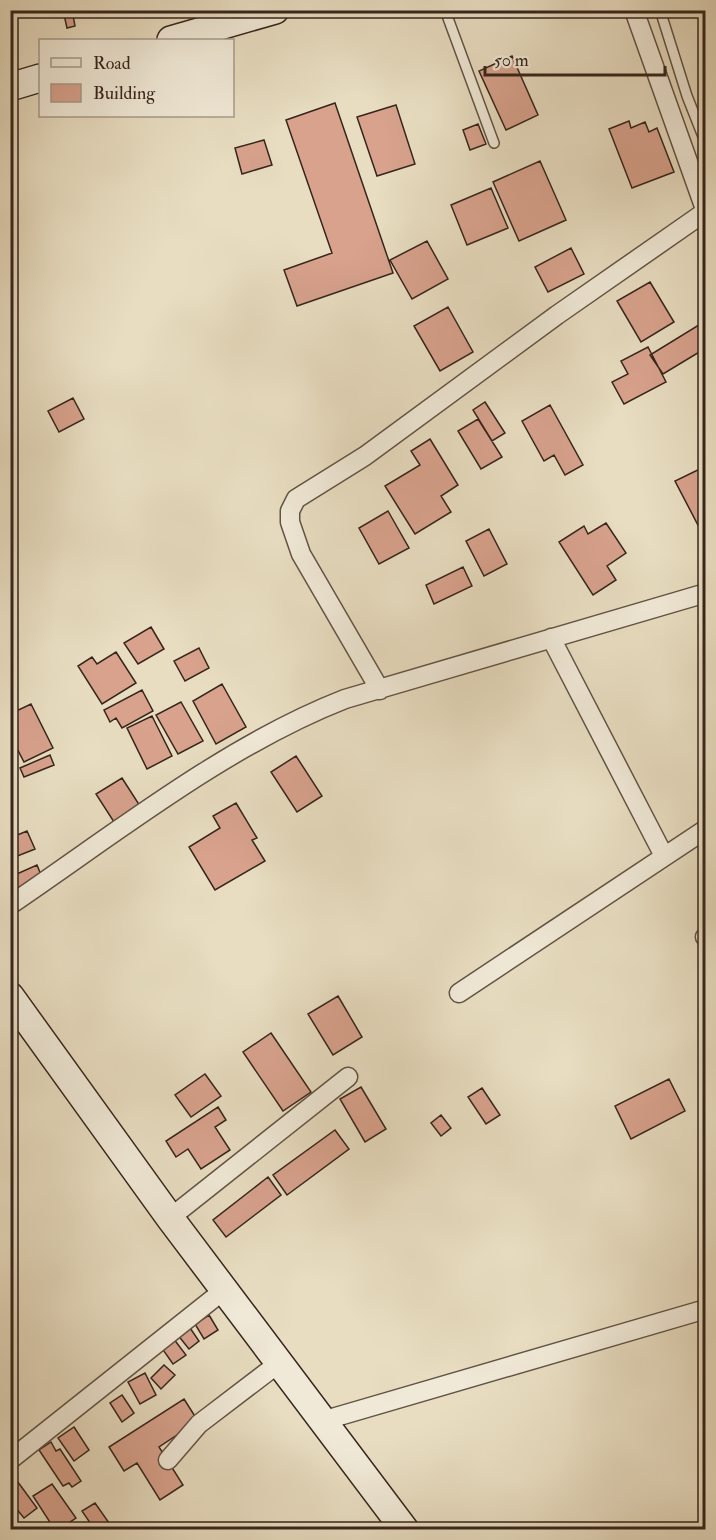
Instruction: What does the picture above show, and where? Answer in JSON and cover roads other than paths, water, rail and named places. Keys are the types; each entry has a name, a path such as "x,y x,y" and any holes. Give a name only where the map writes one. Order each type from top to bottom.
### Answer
{"street":[{"path":"174,39 275,10"},
{"path":"380,690 301,554 290,522 292,505 297,499 400,431 557,315 705,212 634,10"},
{"path":"10,87 39,78"},
{"path":"10,905 248,745 314,711 705,593"},
{"path":"550,638 664,856"},
{"path":"459,993 705,829"},
{"path":"10,996 170,1218 405,1530"},
{"path":"170,1218 348,1077"},
{"path":"10,1460 224,1290"},
{"path":"322,1421 705,1309"},
{"path":"168,1461 199,1424 279,1363"}],"lane":[{"path":"445,10 495,143"},
{"path":"660,10 705,144"}]}
